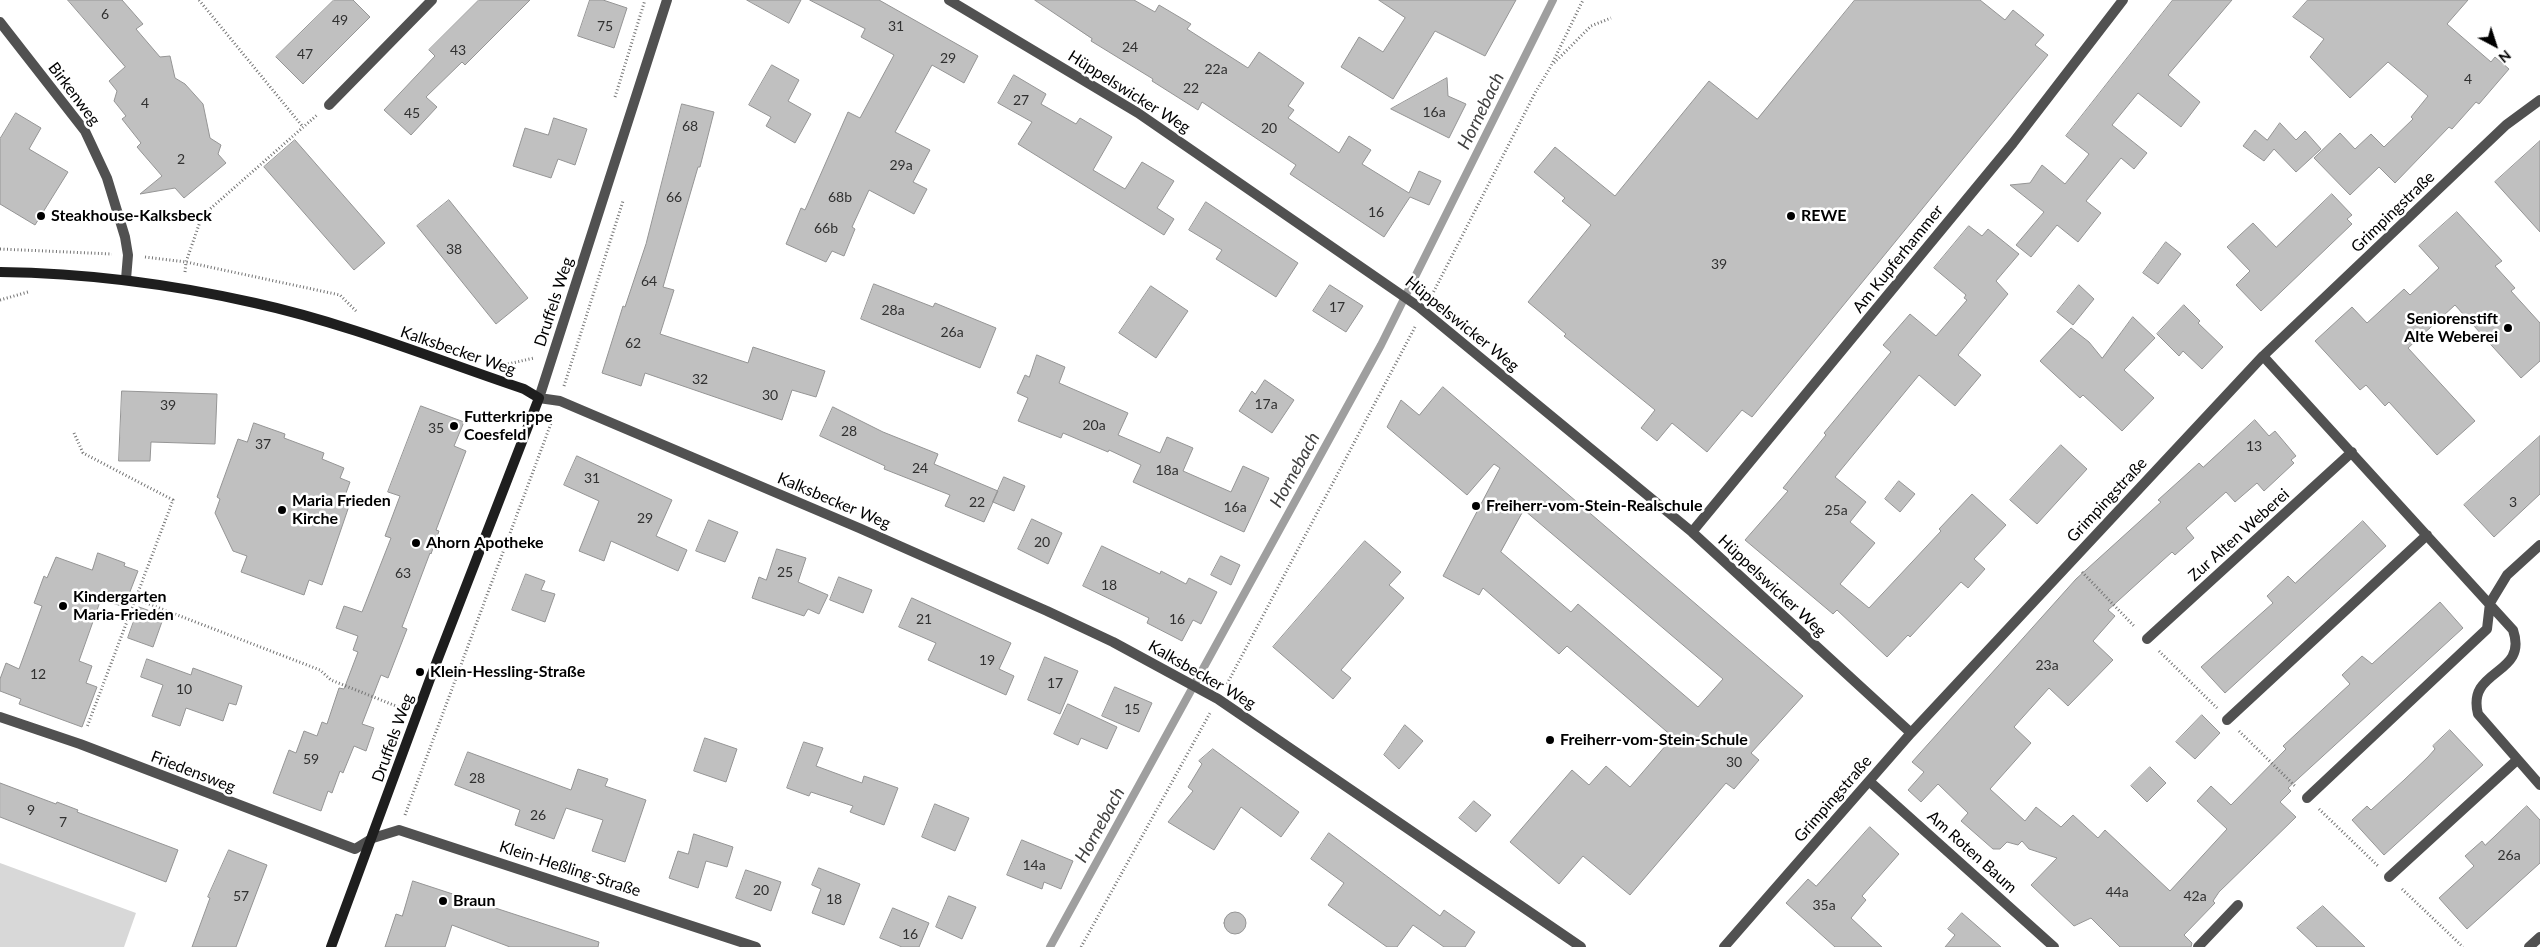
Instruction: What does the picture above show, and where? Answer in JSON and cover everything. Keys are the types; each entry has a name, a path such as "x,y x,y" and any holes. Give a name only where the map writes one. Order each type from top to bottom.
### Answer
{"street":[{"path":"329,105 432,0"},
{"name":"Druffels Weg","path":"331,947 373,838 430,679 539,398 667,0"},
{"name":"Hüppelswicker Weg","path":"949,0 1138,113 1421,308 1692,532 1911,733"},
{"name":"Am Kupferhammer","path":"1692,532 2013,142 2123,0"},
{"name":"Birkenweg","path":"0,22 85,131 107,178 125,237 128,255 126,279"},
{"name":"Grimpingstraße","path":"1724,947 1911,733 2263,356 2506,124 2540,100"},
{"name":"Kalksbecker Weg","path":"0,272 44,272 126,279 255,303 355,332 524,389 539,398 560,401 859,528 1047,611 1178,676 1218,699 1581,947"},
{"path":"2263,356 2513,630 2518,643 2515,654 2477,692 2475,701 2478,714 2516,760 2540,785"},
{"name":"Zur Alten Weberei","path":"2147,639 2352,452"},
{"path":"2227,720 2427,534"},
{"path":"2307,798 2487,629 2490,603 2507,575 2540,545"},
{"name":"Friedensweg","path":"0,717 80,744 355,849 373,838"},
{"path":"2389,877 2516,760"},
{"name":"Am Roten Baum","path":"1869,781 2054,947"},
{"path":"373,838 400,830"},
{"name":"Klein-Heßling-Straße","path":"400,830 756,947"},
{"path":"2198,947 2238,905"},
{"path":"2529,947 2540,937"}],"path":[{"path":"199,0 303,127"},
{"path":"1081,947 1218,699 1421,308 1535,93 1552,66 1583,0"},
{"path":"1552,66 1591,26 1611,18"},
{"path":"183,290 186,262 202,216 329,105"},
{"path":"400,830 560,401 626,192"},
{"path":"0,300 31,291"},
{"path":"74,433 83,453 173,500 80,744"},
{"path":"2070,561 2227,720 2463,947"},
{"path":"136,599 320,670 331,680 404,710"}],"shaded area":[{"path":"0,863 136,913 124,947 0,947"}],"building":[{"path":"68,0 122,0 143,24 136,29 160,57 170,56 175,78 185,84 203,104 210,138 221,145 218,154 226,163 184,198 175,188 140,194 162,176 137,147 141,143 122,119 126,116 114,101 117,91 109,81 125,67"},
{"path":"334,0 353,0 370,17 303,84 276,57"},
{"path":"479,0 530,0 465,65 462,62 426,97 437,107 411,135 384,110 435,56 429,50"},
{"path":"590,0 603,0 627,8 614,48 578,36"},
{"path":"747,0 801,0 789,23"},
{"path":"810,0 879,0 978,56 964,83 932,65 895,132 930,150 913,182 927,189 914,214 869,190 852,227 855,229 844,256 832,251 826,262 786,244 801,208 805,210 848,112 860,118 894,55 861,37 865,29"},
{"path":"1035,0 1134,0 1155,12 1159,5 1191,24 1187,29 1248,68 1259,52 1304,83 1288,106 1294,110 1288,118 1339,153 1349,136 1371,150 1362,164 1409,193 1419,171 1441,181 1429,205 1410,197 1384,237 1290,174 1296,165 1202,102 1198,110 1152,81 1153,79 1091,41 1092,39"},
{"path":"1379,0 1516,0 1485,56 1435,31 1393,99 1341,67 1359,37 1383,52 1405,18"},
{"path":"1855,0 1980,0 2005,20 2013,10 2044,35 2035,45 2048,55 1752,417 1742,410 1707,452 1672,423 1657,441 1641,428 1655,410 1564,336 1566,334 1528,302 1591,225 1562,201 1565,198 1534,172 1555,147 1615,196 1709,81 1757,119"},
{"path":"2173,0 2232,0 2168,75 2200,102 2181,127 2138,93 2112,125 2147,153 2134,169 2121,158 2086,201 2101,213 2078,242 2057,225 2031,257 2016,245 2044,212 2010,185 2030,183 2042,165 2065,184 2089,154 2066,136"},
{"path":"2308,0 2468,0 2447,24 2491,62 2495,57 2509,69 2479,104 2476,102 2452,129 2449,127 2395,183 2379,167 2350,195 2314,158 2340,133 2355,149 2371,134 2384,147 2413,119 2411,117 2428,96 2388,62 2350,98 2310,57 2324,39 2293,17"},
{"path":"772,65 799,80 788,101 811,114 795,143 766,126 771,117 749,105"},
{"path":"1014,75 1046,94 1041,104 1076,124 1080,118 1112,137 1093,170 1125,189 1142,162 1174,181 1157,208 1174,219 1164,235 1018,144 1032,122 998,103"},
{"path":"1447,78 1448,96 1466,104 1449,138 1391,109"},
{"path":"682,104 714,112 700,167 698,167 663,287 674,290 660,334 748,363 753,347 825,371 816,397 792,390 782,420 645,373 641,386 602,373 623,306 625,307 646,244"},
{"path":"16,113 41,128 29,149 68,172 35,225 0,204 0,139"},
{"path":"554,118 587,129 575,165 558,159 551,178 513,166 525,128 548,135"},
{"path":"2280,123 2296,140 2305,131 2321,149 2296,172 2274,149 2264,161 2243,146 2255,130 2267,140"},
{"path":"295,140 385,243 354,270 264,167"},
{"path":"2540,141 2540,232 2495,182"},
{"path":"2332,194 2352,215 2347,219 2352,224 2261,311 2236,285 2250,271 2227,247 2253,223 2276,247"},
{"path":"449,200 528,298 496,324 417,226"},
{"path":"1206,202 1298,263 1276,297 1216,259 1222,250 1189,230"},
{"name":"Seniorenstift Alte Weberei","path":"2457,212 2502,261 2495,266 2515,288 2511,291 2540,323 2540,361 2521,378 2455,305 2408,348 2475,421 2437,455 2389,402 2385,406 2366,385 2360,390 2315,341 2352,307 2367,323 2404,289 2410,295 2439,268 2419,246"},
{"path":"1969,226 1982,236 1988,229 2019,254 1996,281 2008,294 1958,355 1981,375 1955,406 1919,375 1835,477 1866,502 1850,522 1875,543 1840,584 1869,608 1941,531 1939,529 1972,494 2006,525 1974,559 1985,569 1968,588 1961,582 1910,637 1908,635 1887,657 1837,610 1833,614 1745,540 1788,491 1783,488 1826,435 1824,433 1891,352 1883,345 1910,314 1936,336 1967,300 1964,298 1966,295 1934,268"},
{"path":"2166,242 2181,254 2158,284 2143,273"},
{"path":"874,284 933,307 935,303 996,328 980,368 861,319"},
{"path":"1330,285 1363,306 1346,332 1313,311"},
{"path":"2079,285 2094,299 2073,325 2057,312"},
{"path":"1151,286 1188,311 1156,358 1119,333"},
{"path":"2184,305 2200,321 2198,323 2223,347 2202,369 2183,351 2179,356 2157,334"},
{"path":"2133,317 2155,338 2124,370 2154,398 2122,431 2083,395 2080,398 2040,361 2071,328 2089,342 2102,358"},
{"path":"1037,355 1065,367 1059,383 1128,413 1118,435 1160,453 1167,437 1193,448 1183,471 1231,492 1243,466 1269,478 1244,532 1133,482 1141,465 1109,450 1108,452 1063,433 1061,438 1018,421 1028,398 1017,393 1025,375 1029,377"},
{"path":"1265,380 1294,400 1272,433 1239,411 1252,391 1255,394"},
{"path":"1443,387 1803,696 1751,753 1759,760 1734,789 1726,783 1630,895 1583,856 1559,884 1510,842 1572,770 1589,785 1606,766 1630,787 1673,737 1567,646 1559,654 1483,588 1479,595 1443,576 1500,468 1494,464 1467,495 1387,427 1401,400 1419,415","holes":["1524,510 1723,679 1698,707 1578,604 1571,612 1501,552"]},
{"path":"122,391 217,394 215,444 151,442 150,461 119,461"},
{"path":"421,406 464,422 454,446 466,451 436,530 439,531 431,554 402,627 407,629 388,678 381,675 362,724 374,728 366,751 354,746 343,773 340,771 332,793 328,791 321,811 273,793 289,750 296,753 304,731 317,736 322,722 327,724 339,688 344,689 358,652 353,650 358,636 336,628 344,606 362,612 391,538 385,536 400,496 388,492"},
{"path":"833,407 883,432 938,454 934,464 998,491 984,522 945,506 950,495 884,469 885,466 820,436"},
{"path":"2255,420 2269,436 2275,431 2296,456 2291,460 2294,463 2264,491 2257,483 2235,502 2226,492 2186,528 2194,538 2175,555 2172,552 2108,610 2115,616 2093,641 2113,660 2068,706 2049,688 2014,727 2031,743 1990,789 2025,821 2036,807 2061,827 2073,815 2098,838 2105,830 2170,891 2227,829 2197,801 2211,786 2231,805 2286,749 2283,746 2350,684 2342,675 2362,656 2372,664 2440,602 2463,628 2288,788 2291,791 2280,802 2296,817 2219,892 2213,901 2215,903 2184,935 2192,943 2191,947 2120,947 2091,918 2074,926 2031,885 2057,858 2029,849 2022,841 2018,845 2007,842 2000,849 1993,849 1961,821 1968,813 1938,784 1921,802 1908,790 1924,772 1912,762 2076,579 2161,502 2158,500 2199,463 2203,467"},
{"name":"Maria Frieden Kirche","path":"254,423 285,434 284,438 324,453 322,459 344,468 340,478 350,482 342,504 349,506 322,585 309,580 304,595 241,572 247,556 233,551 215,513 220,499 217,497 238,439 247,442"},
{"path":"2540,436 2540,494 2494,537 2464,505"},
{"path":"2061,445 2087,469 2037,524 2010,500"},
{"path":"577,456 672,500 656,536 687,550 678,571 611,541 604,561 579,551 599,501 564,485"},
{"path":"1004,477 1025,486 1014,511 993,502"},
{"path":"1899,481 1915,494 1900,512 1885,499"},
{"path":"1032,519 1062,533 1048,564 1018,549"},
{"path":"709,520 738,532 725,562 696,551"},
{"path":"2363,521 2386,546 2225,693 2201,667 2273,603 2267,596 2288,576 2295,583"},
{"path":"1365,541 1401,572 1389,585 1404,598 1341,670 1351,678 1333,699 1273,647"},
{"path":"1102,546 1160,574 1161,571 1186,584 1189,578 1217,592 1201,624 1193,620 1182,641 1147,623 1149,618 1083,586"},
{"path":"777,549 806,558 798,582 828,595 819,614 808,609 804,616 752,598 759,577 766,580"},
{"path":"98,553 125,563 124,566 138,571 124,607 101,599 79,661 92,666 86,683 97,687 82,727 19,704 21,699 0,691 0,679 6,663 19,669 42,606 34,603 44,576 47,578 56,557 92,570"},
{"path":"1221,556 1240,565 1231,585 1211,575"},
{"path":"526,574 545,581 541,590 555,594 545,622 512,610"},
{"path":"839,577 872,590 863,613 830,600"},
{"path":"912,598 1011,643 999,669 1014,676 1006,695 928,660 936,643 899,627"},
{"path":"139,607 164,616 153,647 128,638"},
{"path":"1045,657 1078,671 1060,714 1028,700"},
{"path":"147,659 191,675 193,668 242,686 236,705 229,703 223,721 186,708 180,726 152,716 163,685 141,677"},
{"path":"1115,687 1152,703 1139,732 1102,716"},
{"path":"1068,704 1117,727 1107,749 1081,738 1078,745 1054,734"},
{"path":"2202,715 2220,733 2195,759 2176,742"},
{"path":"1405,725 1423,741 1399,769 1384,755"},
{"path":"2450,730 2483,765 2384,855 2352,820 2367,806 2371,810 2404,780 2428,757 2435,749 2433,746"},
{"path":"705,738 737,749 726,782 694,771"},
{"path":"804,742 823,748 816,766 862,783 864,776 898,788 884,825 850,812 853,806 811,792 809,796 787,788"},
{"path":"1213,749 1299,812 1281,837 1241,807 1214,850 1168,822 1193,791 1188,787 1202,764 1199,761"},
{"path":"468,752 571,790 578,769 608,779 605,786 646,800 625,862 592,851 603,820 566,808 554,839 515,825 520,810 455,785"},
{"path":"2150,767 2166,783 2147,802 2131,786"},
{"path":"0,783 56,804 57,802 78,810 77,812 178,850 166,882 0,817"},
{"path":"1474,801 1491,815 1476,832 1459,818"},
{"path":"935,804 969,818 955,851 922,837"},
{"path":"2527,806 2540,820 2540,863 2467,929 2439,898 2474,866 2465,856 2482,841 2485,845"},
{"path":"1870,827 1899,854 1862,896 1866,900 1851,918 1882,947 1835,947 1786,903 1808,879 1816,886"},
{"path":"1329,833 1440,916 1444,910 1475,932 1465,947 1444,947 1413,925 1397,947 1387,947 1328,905 1344,883 1311,859"},
{"path":"694,834 733,847 727,867 706,861 698,888 669,878 678,851 688,854"},
{"path":"1022,840 1073,861 1061,889 1044,882 1042,889 1007,875"},
{"path":"229,850 267,865 236,947 192,947 210,898 208,897"},
{"path":"819,868 860,884 844,925 812,913 821,889 812,885"},
{"path":"746,870 781,882 771,911 736,898"},
{"path":"413,881 599,942 598,947 510,947 452,925 445,947 385,947 396,914 402,916"},
{"path":"949,896 976,907 962,939 936,927"},
{"path":"2323,906 2365,947 2317,947 2297,928"},
{"path":"893,908 929,923 919,947 902,947 880,938"},
{"path":"1235,912 1243,915 1246,923 1243,931 1235,934 1227,931 1224,923 1227,915"},
{"path":"1962,913 2001,947 1945,947 1955,935 1948,929"}],"waterway":[{"name":"Hornebach","path":"1050,947 1381,345 1553,0"}],"place":[{"name":"Steakhouse-Kalksbeck","path":"41,216"},
{"name":"REWE","path":"1791,216"},
{"name":"Seniorenstift Alte Weberei","path":"2508,328"},
{"name":"Futterkrippe Coesfeld","path":"454,426"},
{"name":"Freiherr-vom-Stein-Realschule","path":"1476,506"},
{"name":"Maria Frieden Kirche","path":"282,510"},
{"name":"Ahorn Apotheke","path":"416,543"},
{"name":"Kindergarten Maria-Frieden","path":"63,606"},
{"name":"Klein-Hessling-Straße","path":"420,672"},
{"name":"Freiherr-vom-Stein-Schule","path":"1550,740"},
{"name":"Braun","path":"443,901"}]}
